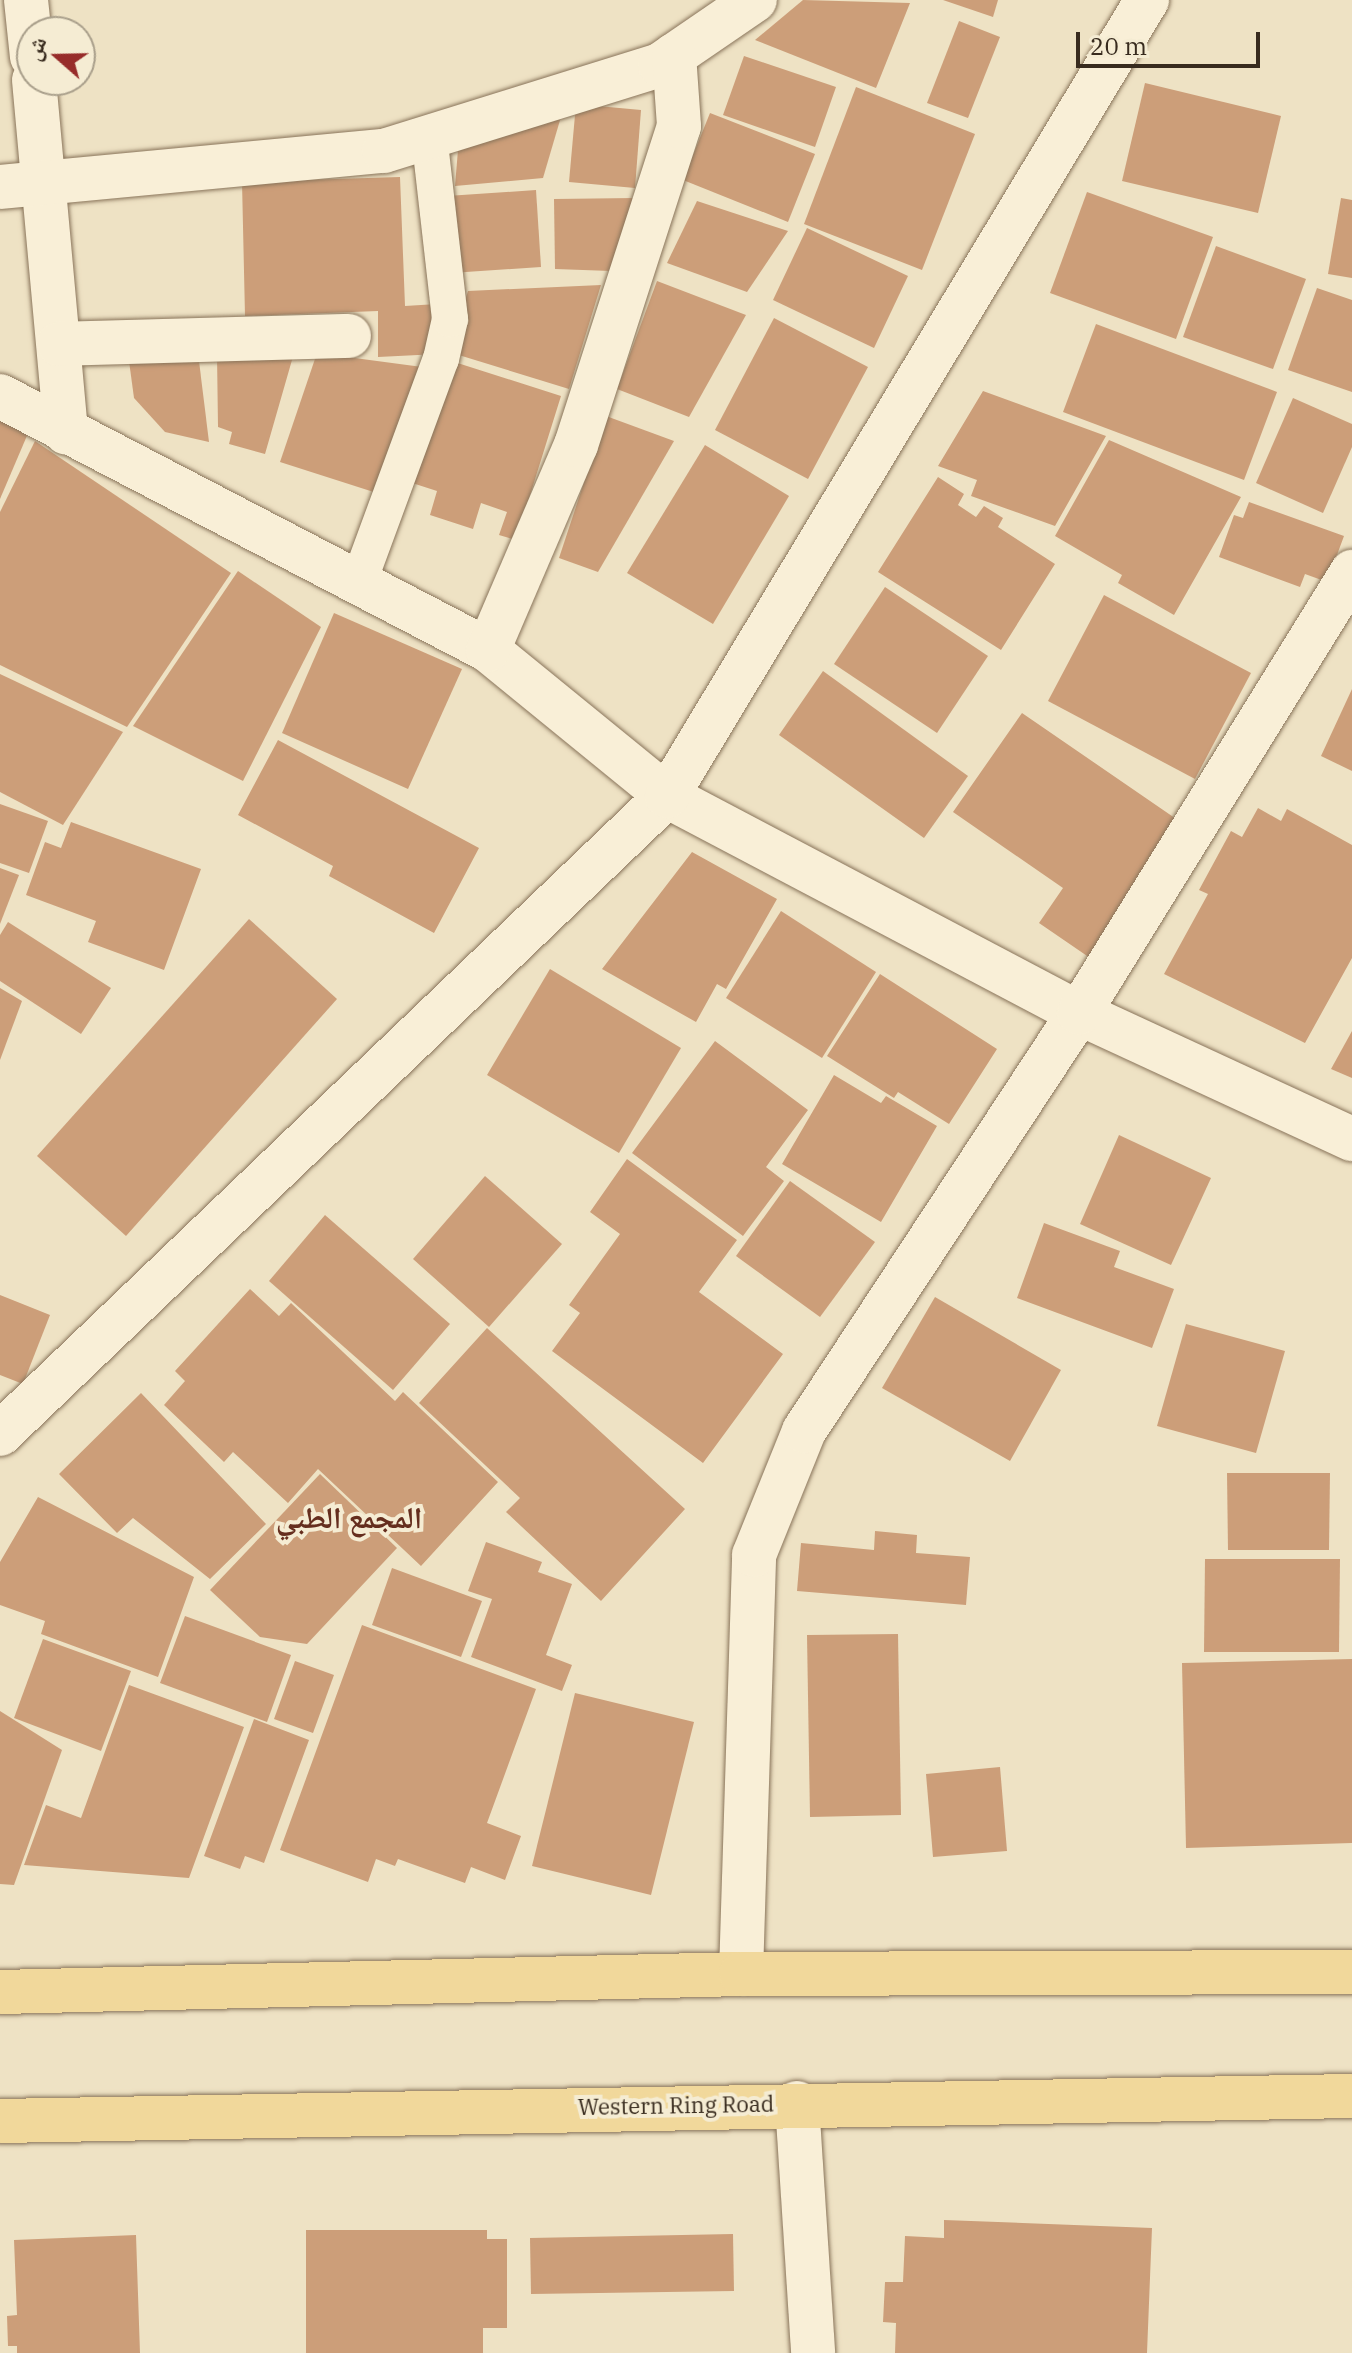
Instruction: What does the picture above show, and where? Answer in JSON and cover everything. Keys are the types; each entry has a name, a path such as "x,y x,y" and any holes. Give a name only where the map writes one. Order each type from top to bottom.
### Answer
{"main road":[{"path":"0,1992 741,1974 1352,1972"},
{"name":"Western Ring Road","path":"0,2121 797,2103 1352,2096"}],"street":[{"path":"0,187 384,151 429,134 660,65 755,0"},
{"path":"0,1434 667,796 1147,0"},
{"path":"488,650 576,445 679,126 674,55"},
{"path":"36,96 66,433"},
{"path":"59,344 349,336"},
{"path":"0,396 488,650 667,796 1079,1013 1352,1139"},
{"path":"741,1974 754,1555 804,1431 1079,1013 1352,572"},
{"path":"797,2103 813,2353"}],"lane":[{"path":"358,584 441,359 450,319 429,134"}],"building":[{"path":"803,0 910,3 876,88 755,40"},
{"path":"943,0 998,0 993,17"},
{"path":"959,21 1000,37 968,118 927,103"},
{"path":"744,56 836,87 815,147 723,115"},
{"path":"1145,83 1281,116 1258,213 1122,181"},
{"path":"856,87 975,134 922,270 804,224"},
{"path":"576,104 641,110 635,188 569,182"},
{"path":"563,110 543,178 455,186 459,138"},
{"path":"710,113 815,154 788,222 683,180"},
{"path":"400,177 405,306 437,304 438,354 378,357 378,311 245,316 242,182"},
{"path":"536,190 541,267 451,273 447,196"},
{"path":"1087,192 1213,237 1176,339 1050,293"},
{"path":"634,198 611,271 555,269 554,199"},
{"path":"1341,198 1352,200 1352,278 1328,274"},
{"path":"697,201 788,231 747,292 667,263"},
{"path":"807,228 908,276 874,348 773,300"},
{"path":"1216,246 1306,279 1273,369 1183,337"},
{"path":"657,281 746,315 689,417 617,389"},
{"path":"601,285 569,389 449,352 468,291"},
{"path":"1317,288 1352,300 1352,392 1288,370"},
{"path":"774,318 868,367 808,479 715,430"},
{"path":"1096,324 1277,392 1244,480 1063,412"},
{"path":"198,353 209,442 165,432 134,398 129,361"},
{"path":"294,353 265,454 229,444 232,432 218,427 217,355"},
{"path":"317,353 422,367 383,495 280,462"},
{"path":"445,359 561,396 516,540 499,535 507,512 481,503 473,529 430,515 437,491 406,481"},
{"path":"983,391 1106,436 1055,526 971,496 977,480 938,466"},
{"path":"1293,398 1352,424 1352,447 1323,513 1256,483"},
{"path":"606,416 674,441 598,572 559,558"},
{"path":"0,419 29,431 0,499"},
{"path":"1109,440 1241,497 1174,615 1118,583 1122,575 1055,536"},
{"path":"35,441 231,573 127,727 0,665 0,512"},
{"path":"705,445 789,496 713,624 627,573"},
{"path":"938,477 964,494 958,505 976,517 984,506 1003,518 998,527 1055,564 1001,650 878,572"},
{"path":"1249,502 1344,536 1327,582 1305,574 1300,587 1219,557 1234,515 1243,518"},
{"path":"238,571 321,627 243,781 133,726"},
{"path":"885,587 988,656 937,733 834,664"},
{"path":"1104,595 1251,673 1195,779 1048,701"},
{"path":"334,613 462,669 408,789 282,733"},
{"path":"823,671 968,776 924,838 779,735"},
{"path":"0,674 123,732 63,825 0,792"},
{"path":"1352,689 1352,771 1321,756"},
{"path":"1022,713 1185,825 1093,960 1039,923 1063,888 953,812"},
{"path":"278,740 479,848 434,933 329,876 333,866 238,815"},
{"path":"0,804 48,821 29,873 0,863"},
{"path":"1258,808 1281,821 1287,809 1352,845 1352,958 1305,1043 1164,974 1208,894 1199,890 1231,831 1242,837"},
{"path":"71,822 201,869 164,970 88,942 96,921 26,895 45,842 61,848"},
{"path":"692,852 777,899 726,989 717,984 696,1022 602,969"},
{"path":"0,868 19,875 0,924"},
{"path":"781,911 876,972 822,1058 726,998"},
{"path":"249,919 337,999 126,1236 37,1156"},
{"path":"8,922 111,988 81,1034 0,981 0,935"},
{"path":"550,969 681,1048 619,1153 487,1075"},
{"path":"880,974 997,1049 949,1124 898,1092 894,1098 827,1056"},
{"path":"0,988 22,1001 0,1060"},
{"path":"1352,1031 1352,1078 1331,1069"},
{"path":"715,1041 808,1110 766,1167 784,1181 743,1236 632,1153"},
{"path":"834,1075 881,1103 886,1096 937,1126 881,1222 782,1164"},
{"path":"1119,1135 1211,1178 1171,1265 1080,1224"},
{"path":"627,1159 737,1240 699,1292 783,1354 703,1463 552,1351 580,1313 569,1305 620,1234 590,1212"},
{"path":"485,1176 562,1244 489,1327 413,1259"},
{"path":"790,1181 875,1242 820,1317 736,1256"},
{"path":"325,1215 450,1324 393,1390 269,1281"},
{"path":"1044,1223 1120,1251 1114,1267 1174,1289 1152,1348 1017,1298"},
{"path":"250,1289 279,1316 291,1303 395,1401 403,1392 498,1482 421,1566 318,1469 288,1503 233,1452 224,1462 164,1405 185,1381 175,1371"},
{"path":"0,1295 50,1315 23,1384 0,1375"},
{"path":"935,1297 1061,1370 1010,1461 882,1388"},
{"path":"1186,1324 1285,1351 1256,1453 1157,1426"},
{"path":"487,1328 685,1509 601,1601 506,1512 520,1498 419,1403"},
{"path":"141,1393 266,1524 210,1579 133,1518 117,1533 59,1474"},
{"path":"1227,1473 1330,1473 1329,1550 1228,1550"},
{"path":"320,1474 397,1548 307,1644 260,1637 210,1590"},
{"path":"38,1497 194,1577 158,1677 41,1634 45,1621 0,1605 0,1562"},
{"path":"875,1531 917,1535 916,1553 970,1557 966,1605 797,1591 801,1543 874,1550"},
{"path":"486,1542 542,1562 538,1572 572,1584 546,1655 572,1665 562,1691 471,1657 492,1599 468,1591"},
{"path":"1205,1559 1340,1559 1339,1652 1204,1652"},
{"path":"392,1568 482,1601 461,1657 372,1625"},
{"path":"185,1616 291,1655 267,1722 160,1683"},
{"path":"362,1625 536,1689 487,1823 521,1836 505,1880 471,1867 465,1883 398,1859 395,1866 376,1859 368,1882 280,1850"},
{"path":"898,1634 901,1815 810,1817 807,1635"},
{"path":"43,1639 131,1671 101,1751 14,1718"},
{"path":"1352,1659 1352,1843 1186,1848 1182,1663"},
{"path":"295,1661 334,1675 313,1733 274,1719"},
{"path":"129,1685 244,1727 189,1878 24,1865 46,1805 81,1818"},
{"path":"575,1693 694,1722 651,1895 532,1866"},
{"path":"0,1711 62,1750 14,1885 0,1884"},
{"path":"254,1719 309,1740 264,1863 245,1856 240,1869 204,1856"},
{"path":"1000,1767 1007,1851 933,1857 926,1774"},
{"path":"944,2220 1152,2228 1147,2353 895,2353 896,2323 883,2322 885,2282 903,2282 905,2236 944,2238"},
{"path":"306,2230 487,2230 487,2239 507,2239 507,2328 483,2328 483,2353 306,2353"},
{"path":"733,2234 734,2291 531,2294 530,2238"},
{"path":"136,2235 140,2353 17,2353 17,2346 8,2346 7,2316 17,2315 14,2240"}],"district":[{"name":"المجمع الطبي","path":"349,1517"}]}
